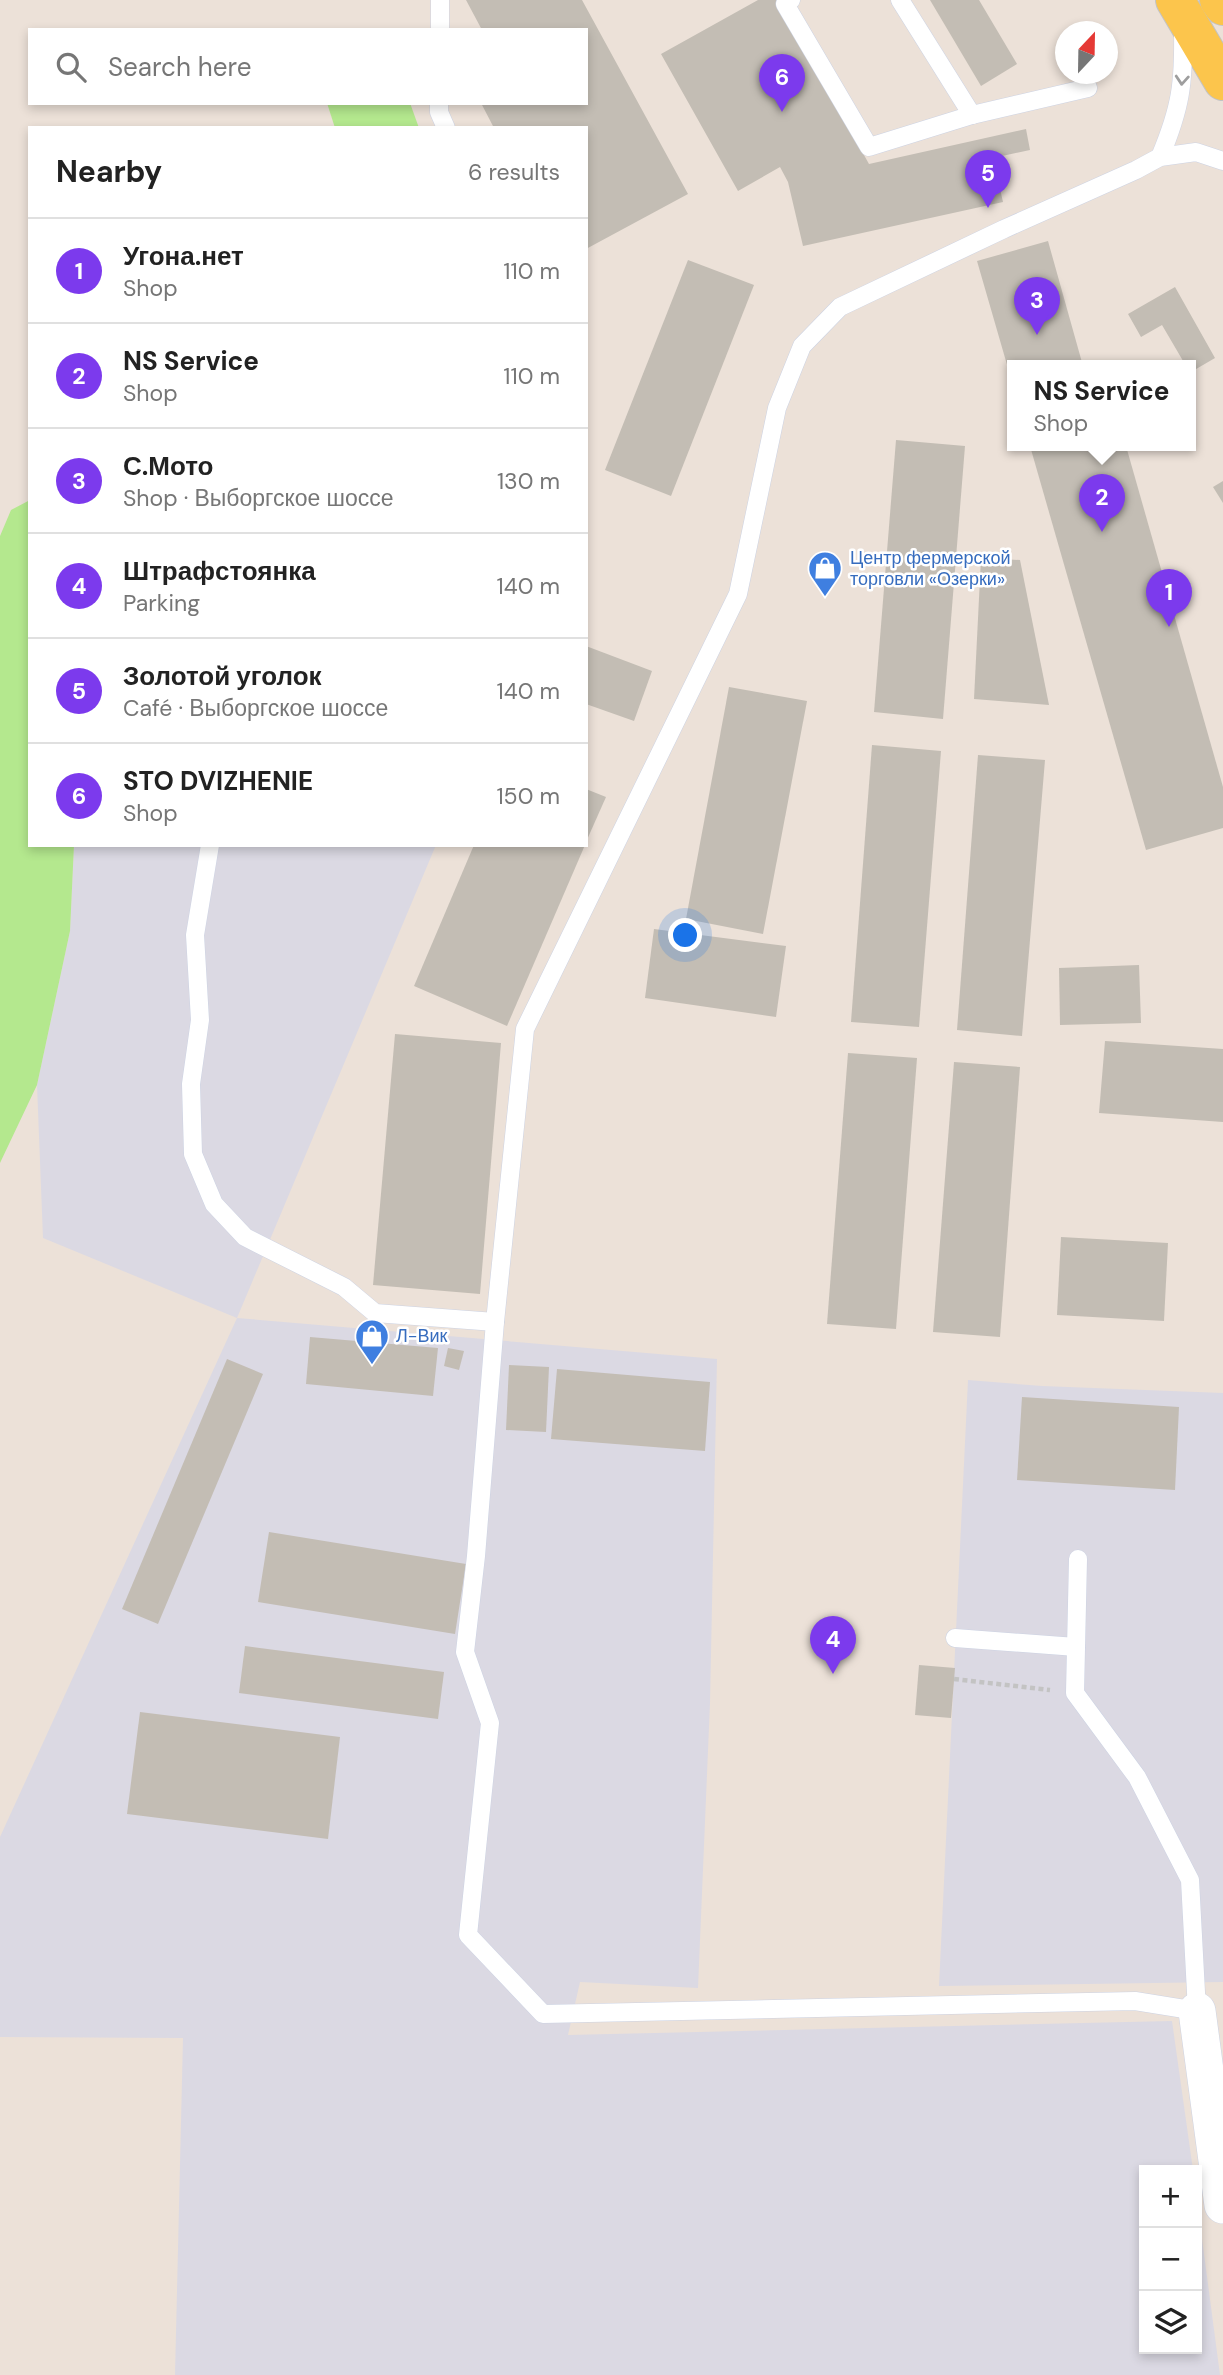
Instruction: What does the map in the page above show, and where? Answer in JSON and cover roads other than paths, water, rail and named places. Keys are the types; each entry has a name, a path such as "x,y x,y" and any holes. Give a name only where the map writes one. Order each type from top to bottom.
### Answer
{"main road":[{"path":"1219,0 1223,6"},
{"path":"1179,6 1223,81"}],"street":[{"path":"1197,2011 1216,2087 1223,2205"}],"lane":[{"path":"440,0 440,28"},
{"path":"791,0 785,4 869,148 972,115 1088,88"},
{"path":"900,0 972,115"},
{"path":"1160,157 1176,119 1182,90 1179,6"},
{"path":"439,105 445,126"},
{"path":"1078,1559 1075,1693 1137,1777 1190,1880 1197,2011 1135,2001 543,2014 468,1935 490,1723 465,1652 525,1029 738,594 777,408 802,346 840,307 1160,157 1196,152 1223,161"},
{"path":"210,847 195,934 200,1020 191,1084 193,1154 214,1204 245,1237 344,1287 375,1313 495,1322"},
{"path":"955,1639 1076,1647"}],"place":[{"name":"STO DVIZHENIE","path":"782,112"},
{"name":"Золотой уголок","path":"988,208"},
{"name":"С.Мото","path":"1037,335"},
{"name":"NS Service","path":"1102,532"},
{"name":"Центр фермерской торговли «Озерки»","path":"825,598"},
{"name":"Угона.нет","path":"1169,627"},
{"name":"Л-Вик","path":"372,1366"},
{"name":"Штрафстоянка","path":"833,1674"}]}
